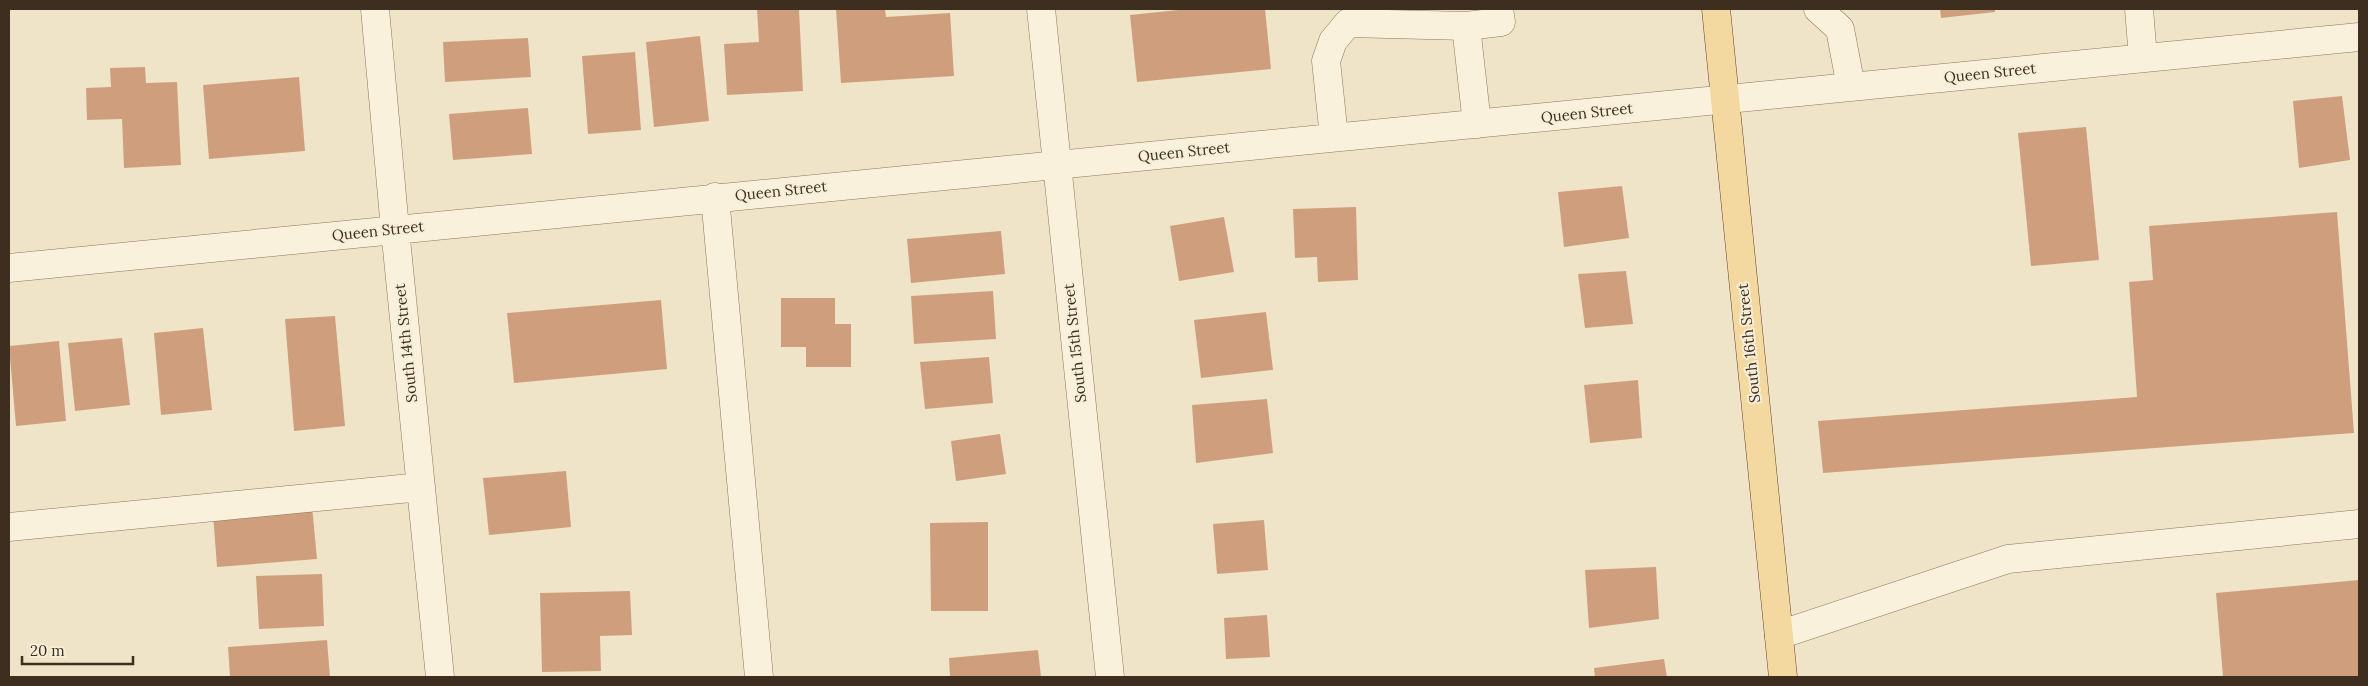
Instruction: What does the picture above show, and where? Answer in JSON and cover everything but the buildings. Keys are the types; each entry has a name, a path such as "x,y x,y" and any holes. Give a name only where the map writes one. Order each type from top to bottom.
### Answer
{"main road":[{"name":"South 16th Street","path":"1716,9 1783,677"}],"street":[{"name":"South 14th Street","path":"375,9 440,677"},
{"name":"South 15th Street","path":"1041,9 1110,677"},
{"path":"1334,137 1326,61 1333,41 1348,16 1466,26 1500,22 1499,9"},
{"path":"1818,9 1840,29 1851,87"},
{"path":"2139,9 2144,58"},
{"path":"1466,26 1477,124"},
{"name":"Queen Street","path":"9,268 715,197 2359,37"},
{"path":"715,197 759,677"},
{"path":"9,527 421,486"},
{"path":"1778,636 2008,559 2359,524"}]}
